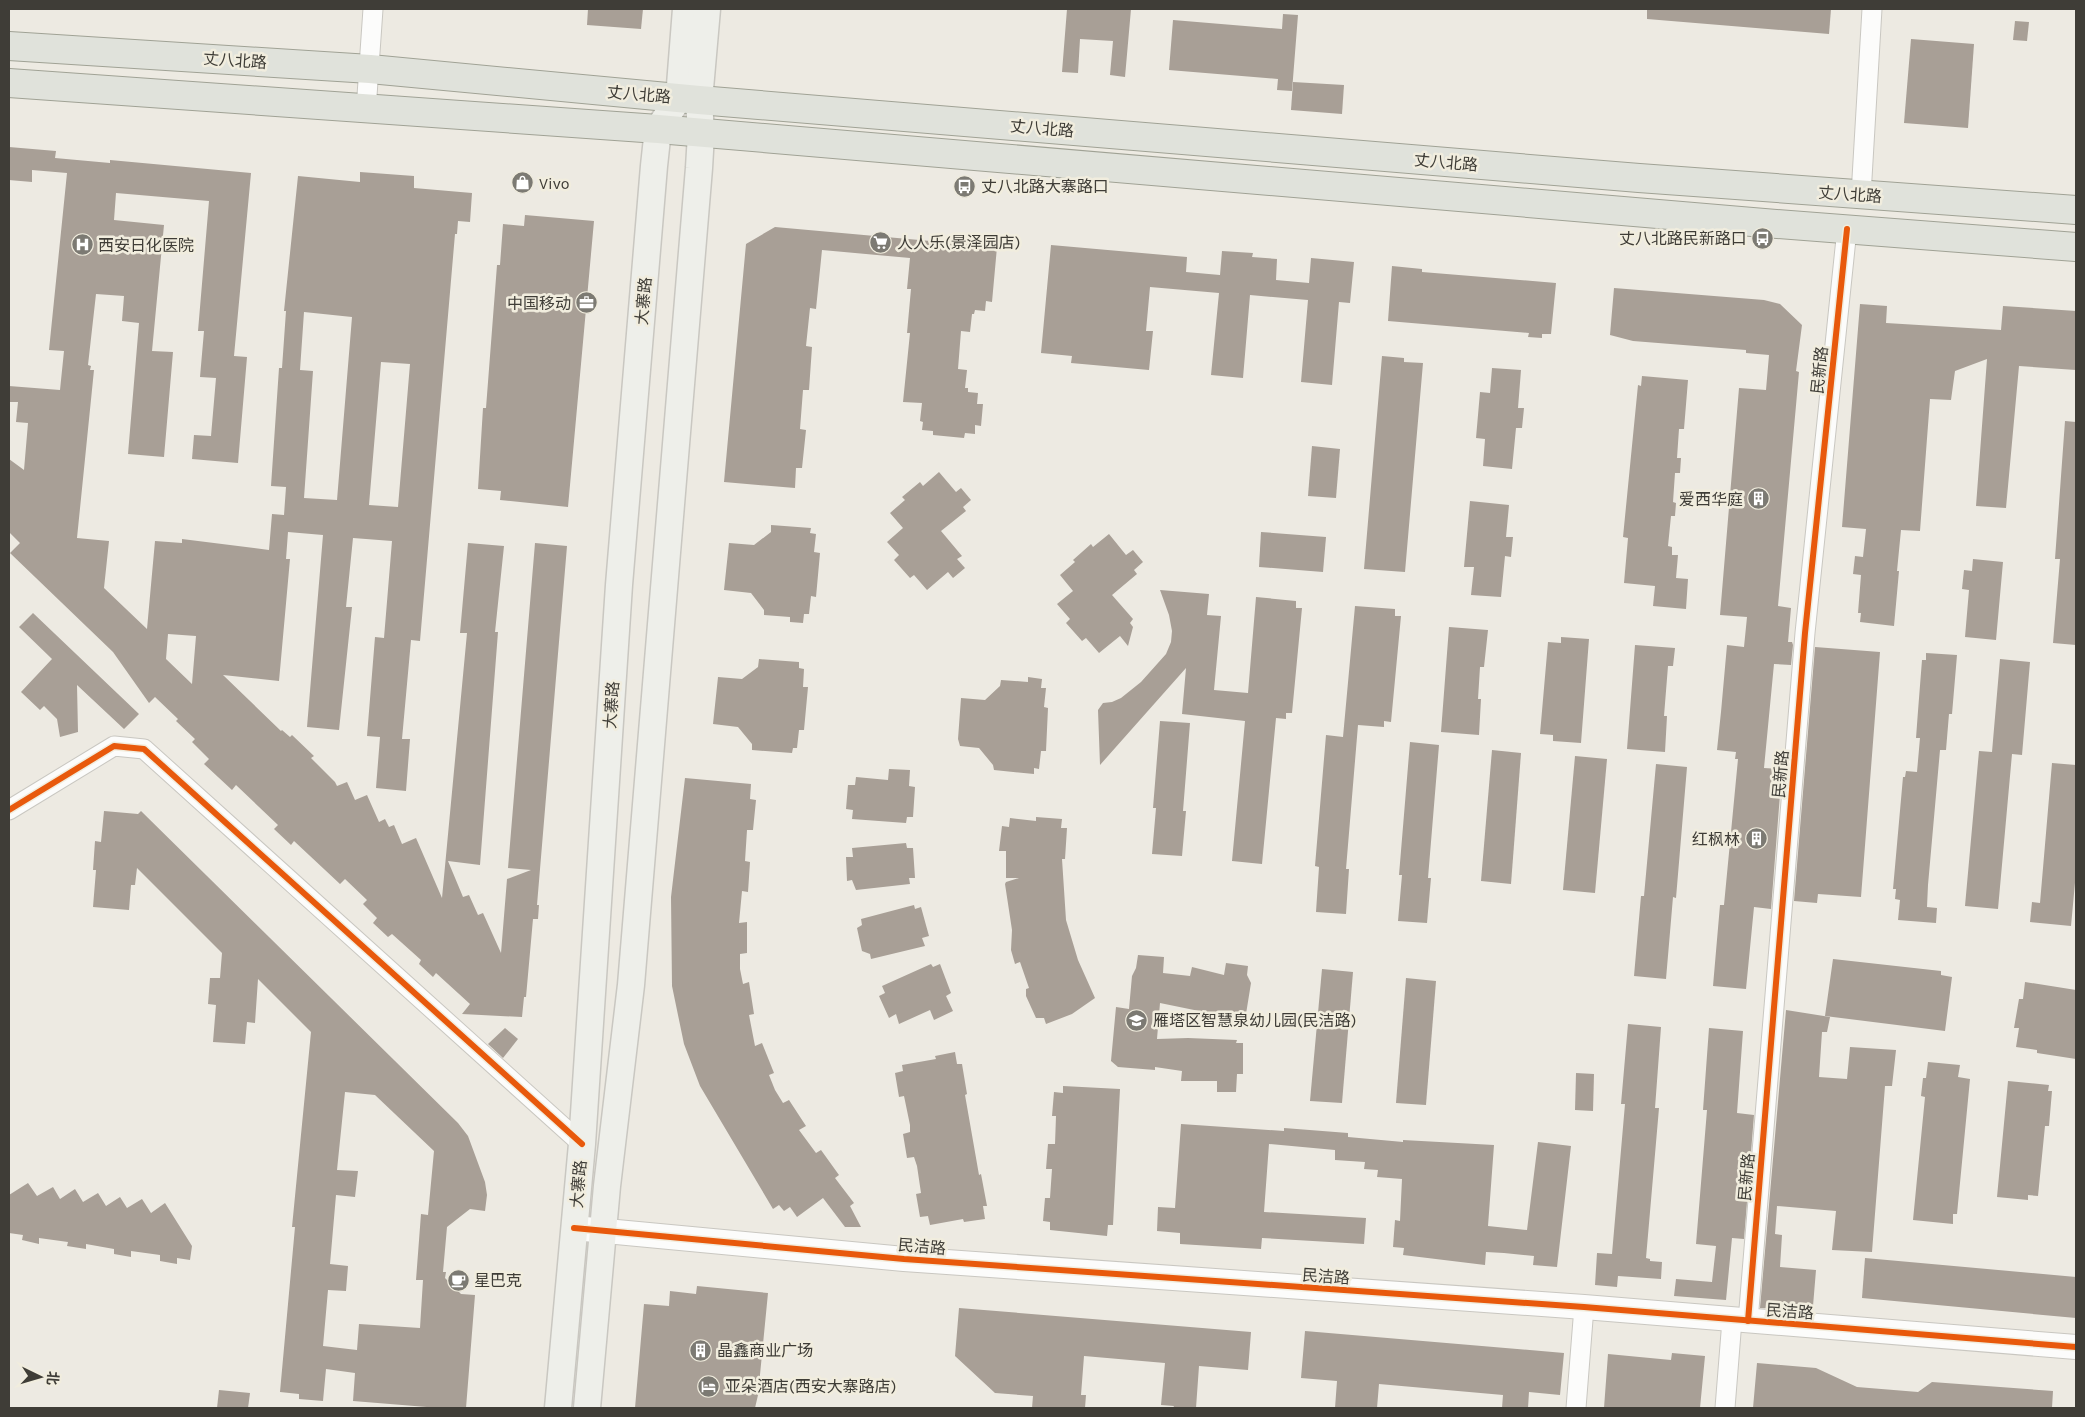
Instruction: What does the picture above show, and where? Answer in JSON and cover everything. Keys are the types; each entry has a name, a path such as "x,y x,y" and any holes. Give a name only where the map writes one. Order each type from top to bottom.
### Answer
{"main road":[{"name":"大寨路","path":"587,1408 603,1231 631,985 701,134 689,98 686,9"},
{"name":"大寨路","path":"558,1408 582,1144 619,585 658,129 689,98 707,9"},
{"name":"丈八北路","path":"9,46 370,69 1629,178 2076,210"},
{"name":"丈八北路","path":"9,84 658,129 2076,247"}],"street":[{"path":"366,110 373,9"},
{"path":"1861,195 1872,9"},
{"name":"民新路","path":"1725,1408 1740,1321 1847,229"},
{"path":"9,810 114,746 144,749 582,1144"},
{"name":"民洁路","path":"574,1228 1021,1268 1584,1307 2076,1347"},
{"path":"1576,1408 1584,1307"}],"building":[{"path":"588,9 643,9 641,29 587,25"},
{"path":"1067,9 1131,9 1125,77 1110,75 1113,41 1080,39 1078,73 1062,72"},
{"path":"1647,9 1831,9 1829,34 1647,19"},
{"path":"1283,14 1298,15 1292,91 1277,90 1278,79 1169,70 1173,20 1282,29"},
{"path":"2015,21 2029,22 2027,41 2013,40"},
{"path":"1911,39 1974,44 1968,128 1904,123"},
{"path":"1293,82 1344,85 1342,114 1291,110"},
{"path":"9,147 56,151 55,158 110,163 110,160 251,173 234,356 247,357 238,463 192,459 194,435 211,436 216,378 200,377 204,331 198,331 209,201 116,193 114,220 164,225 152,351 173,352 164,457 128,454 139,323 122,321 124,296 96,294 88,365 91,366 90,370 94,370 77,538 109,541 104,588 147,629 155,541 182,543 182,539 269,550 272,514 284,515 286,487 271,486 279,368 282,368 286,311 284,311 298,176 360,182 360,172 414,176 414,188 472,193 470,222 458,221 457,234 455,234 420,641 411,640 402,739 410,739 406,791 376,788 380,737 367,736 375,637 384,638 392,541 353,538 346,607 352,607 339,730 307,727 323,535 288,532 286,559 290,559 279,681 223,675 281,731 290,737 292,735 314,756 311,758 337,786 347,782 355,800 367,795 379,822 385,819 389,827 394,825 402,844 416,838 442,898 467,633 460,633 468,543 504,546 495,632 498,632 480,865 448,861 463,897 469,895 478,915 483,913 501,953 507,879 531,870 508,868 535,543 567,546 537,905 539,905 538,919 533,919 526,997 524,997 522,1017 462,1014 470,1004 436,973 433,977 419,964 421,960 392,934 388,937 373,923 377,918 363,904 367,900 345,879 340,884 294,841 291,845 274,829 278,825 236,785 232,790 204,764 209,759 192,742 195,739 176,721 178,719 155,697 149,703 113,652 10,553 20,543 9,532 9,459 24,470 28,423 16,422 18,402 9,402 9,386 60,390 64,351 49,350 67,173 32,170 32,182 9,180","holes":["304,312 352,317 337,500 304,498 313,371 300,370","381,362 410,364 398,507 369,505","168,634 196,636 192,684 166,659"]},
{"path":"525,215 594,221 568,507 500,500 501,491 478,489 483,408 486,408 497,265 500,265 503,224 524,226"},
{"path":"775,227 997,247 992,302 986,301 985,311 975,310 974,314 972,314 970,332 961,331 958,369 967,370 965,388 968,388 968,392 978,393 977,404 983,404 981,426 975,425 975,434 965,433 964,438 933,435 933,431 922,430 923,422 920,421 922,403 903,402 910,333 907,333 911,289 907,289 910,258 822,250 816,309 810,308 806,346 812,347 809,390 803,390 800,429 806,430 802,468 796,468 795,488 724,482 746,244"},
{"path":"1051,245 1187,257 1186,272 1220,275 1222,251 1253,253 1252,257 1277,259 1276,280 1309,283 1311,258 1354,262 1350,303 1339,302 1332,385 1301,382 1308,300 1250,295 1243,378 1211,375 1219,293 1150,287 1146,331 1153,331 1149,370 1071,363 1072,356 1041,353"},
{"path":"1392,266 1422,269 1422,272 1556,283 1551,334 1542,334 1542,338 1528,337 1529,333 1388,321"},
{"path":"1614,288 1764,300 1780,304 1802,325 1796,371 1799,372 1778,606 1791,608 1788,642 1792,642 1793,645 1791,665 1774,664 1764,768 1782,769 1771,909 1754,907 1746,989 1713,986 1720,905 1724,905 1738,759 1735,759 1736,752 1717,750 1727,645 1744,647 1747,617 1720,615 1739,388 1766,390 1769,355 1746,353 1746,350 1633,341 1610,335"},
{"path":"1860,304 1887,306 1886,323 2001,330 2003,306 2076,311 2076,370 2019,366 2006,508 1976,506 1987,359 1955,371 1951,400 1930,399 1920,531 1901,530 1894,626 1860,622 1861,613 1858,613 1861,575 1853,574 1855,556 1863,557 1866,529 1842,527"},
{"path":"1382,356 1404,358 1404,362 1423,363 1405,572 1364,569"},
{"path":"1492,368 1521,370 1518,408 1524,408 1522,428 1516,428 1512,469 1483,466 1485,439 1476,438 1480,392 1490,393"},
{"path":"1642,376 1688,380 1684,429 1679,429 1677,458 1681,458 1680,473 1675,473 1673,502 1676,503 1675,516 1671,516 1668,546 1672,547 1672,555 1678,555 1676,578 1688,579 1686,609 1653,606 1655,586 1624,583 1628,538 1623,537 1638,385 1641,386"},
{"path":"2065,421 2076,422 2076,645 2053,643 2060,559 2055,559"},
{"path":"1312,446 1340,449 1336,498 1308,496"},
{"path":"939,472 956,492 961,488 971,500 963,507 966,511 941,531 962,556 957,559 965,568 953,578 948,572 927,590 914,575 910,578 894,560 899,555 887,542 903,528 890,513 905,500 902,497 920,482 923,486"},
{"path":"1470,501 1509,505 1506,537 1513,537 1511,557 1505,556 1501,597 1471,595 1474,567 1464,567"},
{"path":"771,525 811,528 810,533 816,534 814,552 820,553 816,597 811,596 809,614 804,614 803,623 790,622 790,617 764,615 764,610 751,593 724,590 729,543 754,545 771,532"},
{"path":"1261,532 1326,537 1323,572 1259,567"},
{"path":"1109,534 1126,555 1133,550 1143,562 1134,570 1137,574 1112,595 1133,619 1130,623 1133,627 1128,646 1120,636 1099,653 1086,638 1082,641 1066,623 1070,619 1057,604 1073,591 1060,575 1091,544 1093,547"},
{"path":"1973,559 2003,562 1996,640 1965,637 1969,590 1962,589 1964,570 1972,571"},
{"path":"1160,590 1209,594 1207,615 1221,616 1214,690 1248,693 1256,597 1296,601 1296,608 1302,608 1292,713 1286,713 1286,719 1276,718 1262,864 1232,861 1245,721 1182,714 1186,668 1100,765 1098,710 1103,703 1121,698 1141,682 1166,654 1171,642 1172,631 1169,615"},
{"path":"1355,606 1395,609 1395,616 1401,616 1391,722 1384,721 1384,727 1358,725 1346,869 1349,869 1346,914 1316,912 1319,867 1315,866 1326,735 1343,737"},
{"path":"33,613 139,714 124,729 77,685 78,732 60,737 57,719 44,706 40,710 21,692 52,659 19,627"},
{"path":"1449,627 1488,630 1484,667 1480,667 1478,699 1481,699 1479,735 1441,732"},
{"path":"1561,637 1589,639 1581,743 1553,741 1553,735 1540,734 1548,642 1561,643"},
{"path":"1635,645 1675,648 1673,666 1668,666 1664,716 1667,716 1665,752 1627,749"},
{"path":"1815,647 1880,652 1861,897 1818,894 1817,903 1794,901"},
{"path":"1926,653 1957,655 1952,714 1949,714 1946,750 1940,750 1928,885 1927,907 1937,908 1936,923 1898,920 1900,900 1895,899 1896,889 1893,889 1903,777 1905,777 1906,771 1917,772 1920,738 1916,738 1918,711 1922,660 1926,660"},
{"path":"759,659 799,662 799,668 804,669 803,687 808,687 804,730 799,730 797,748 793,748 792,753 752,750 752,744 738,727 713,724 718,677 742,679 758,667"},
{"path":"2000,659 2030,662 2022,755 2012,754 1998,909 1965,906 1979,751 1992,752"},
{"path":"1028,677 1042,679 1041,688 1046,688 1044,707 1048,708 1046,751 1041,751 1039,769 1034,768 1034,774 994,770 993,765 979,748 960,746 958,739 961,698 985,700 1000,686 1001,680 1028,682"},
{"path":"1160,721 1190,723 1183,811 1186,811 1182,856 1152,854 1156,808 1153,808"},
{"path":"1410,742 1439,745 1428,878 1431,878 1427,923 1398,921 1402,875 1399,875"},
{"path":"1492,750 1521,753 1511,884 1481,881"},
{"path":"1575,756 1607,759 1595,893 1563,890"},
{"path":"2052,763 2076,765 2076,872 2071,926 2030,922 2032,902 2040,903"},
{"path":"1656,764 1687,767 1676,898 1673,897 1666,979 1634,976 1641,896 1644,896"},
{"path":"889,769 910,770 909,786 915,787 913,817 907,817 906,823 852,819 853,810 846,809 848,785 855,785 856,777 888,780"},
{"path":"685,778 751,784 750,799 756,800 753,830 747,830 745,861 750,862 748,892 742,891 739,923 747,922 747,953 740,954 740,969 743,984 749,982 754,1014 749,1015 755,1046 762,1043 774,1073 769,1075 775,1090 783,1103 789,1100 806,1126 799,1130 816,1153 821,1150 839,1175 835,1178 854,1203 850,1206 861,1227 845,1227 823,1198 797,1217 790,1207 784,1211 779,1205 773,1209 700,1086 684,1044 672,986 671,897"},
{"path":"104,811 138,814 141,811 458,1123 468,1136 485,1182 487,1195 485,1211 470,1209 447,1227 443,1272 446,1272 445,1278 461,1294 475,1295 466,1408 439,1408 353,1401 355,1373 326,1369 323,1401 299,1399 299,1394 280,1392 295,1227 292,1227 311,1032 258,979 255,1023 247,1022 245,1044 213,1042 216,1005 208,1004 210,978 220,978 222,953 137,868 135,885 131,885 129,910 93,907 96,870 93,870 95,841 101,842","holes":["345,1092 375,1095 434,1151 428,1215 421,1214 416,1280 423,1280 420,1328 359,1324 357,1350 323,1346 328,1290 346,1291 348,1266 330,1264 336,1195 355,1197 358,1171 337,1170"]},
{"path":"1036,817 1062,819 1061,828 1067,828 1065,859 1062,859 1066,920 1078,960 1095,998 1072,1014 1046,1024 1044,1018 1036,1018 1026,996 1026,989 1029,988 1020,962 1015,964 1011,950 1012,930 1005,884 1019,878 1006,878 1006,851 999,851 1002,826 1009,827 1010,818 1036,821"},
{"path":"906,843 907,848 913,848 915,878 909,878 910,884 856,890 852,880 847,881 846,857 853,857 852,848"},
{"path":"914,905 915,909 921,907 929,936 922,938 925,946 871,959 870,954 862,951 857,928 862,925 861,919"},
{"path":"1138,955 1164,957 1163,973 1190,976 1192,967 1224,975 1226,963 1248,966 1247,975 1251,983 1246,1014 1239,1013 1238,1019 1160,1003 1157,1039 1237,1040 1236,1043 1243,1043 1243,1074 1237,1074 1236,1092 1217,1092 1217,1081 1181,1081 1182,1071 1155,1067 1155,1070 1118,1067 1111,1061 1116,1007 1129,1009 1132,976 1136,968"},
{"path":"1833,959 1941,971 1941,975 1952,977 1945,1031 1825,1016"},
{"path":"931,964 933,967 940,964 951,993 946,996 953,1011 934,1020 930,1010 899,1024 896,1014 889,1018 879,996 885,993 882,986"},
{"path":"1322,969 1353,972 1342,1103 1310,1101"},
{"path":"1406,978 1436,981 1426,1105 1396,1103"},
{"path":"2025,982 2076,990 2076,1059 2037,1053 2037,1050 2016,1047 2019,1028 2014,1028 2019,999 2023,999"},
{"path":"1786,1010 1830,1017 1827,1032 1822,1032 1819,1077 1847,1079 1850,1047 1896,1050 1892,1086 1885,1086 1872,1252 1832,1250 1836,1211 1777,1206 1775,1234 1782,1235 1780,1267 1816,1270 1813,1306 1784,1304 1784,1309 1760,1308"},
{"path":"1628,1024 1661,1027 1655,1108 1659,1108 1646,1258 1650,1259 1650,1261 1662,1262 1661,1279 1618,1276 1617,1287 1595,1285 1597,1253 1612,1254 1625,1104 1621,1104"},
{"path":"505,1028 518,1039 503,1058 488,1044"},
{"path":"1709,1028 1743,1031 1737,1113 1754,1115 1744,1239 1732,1238 1726,1300 1674,1296 1676,1279 1712,1282 1716,1246 1696,1244 1707,1110 1703,1110"},
{"path":"955,1052 957,1064 962,1064 967,1094 965,1095 979,1175 981,1174 987,1206 983,1206 985,1219 964,1222 963,1219 930,1225 928,1216 920,1217 916,1194 921,1193 917,1166 914,1157 907,1158 903,1134 910,1132 910,1125 904,1096 899,1097 895,1073 903,1071 902,1065 936,1059 935,1056"},
{"path":"1928,1062 1960,1065 1958,1077 1970,1079 1957,1214 1953,1214 1953,1224 1913,1220 1925,1097 1921,1096 1923,1078 1926,1078"},
{"path":"1576,1073 1594,1074 1593,1111 1575,1110"},
{"path":"2008,1081 2049,1085 2048,1091 2052,1091 2049,1126 2045,1126 2038,1196 2028,1195 2028,1200 1997,1197"},
{"path":"1063,1086 1120,1089 1113,1225 1108,1225 1107,1236 1050,1230 1050,1222 1043,1221 1045,1198 1050,1198 1052,1169 1046,1169 1048,1144 1055,1144 1056,1116 1052,1116 1054,1092 1063,1093"},
{"path":"1181,1124 1284,1131 1284,1128 1348,1133 1348,1137 1403,1142 1403,1140 1494,1145 1488,1226 1527,1230 1538,1142 1571,1146 1557,1267 1533,1265 1534,1256 1504,1253 1486,1252 1485,1265 1403,1255 1404,1248 1393,1247 1395,1220 1400,1221 1402,1179 1377,1177 1378,1170 1364,1169 1365,1162 1335,1160 1335,1150 1269,1144 1264,1212 1366,1218 1364,1244 1262,1238 1261,1249 1180,1244 1180,1233 1157,1231 1158,1207 1175,1208"},
{"path":"28,1183 37,1196 53,1187 60,1199 75,1189 83,1202 98,1193 106,1206 120,1197 127,1208 142,1199 151,1213 165,1203 192,1246 190,1260 177,1258 177,1264 160,1261 160,1255 131,1251 131,1257 114,1254 114,1249 86,1244 86,1249 67,1246 68,1242 39,1238 39,1244 22,1240 23,1235 9,1233 9,1195"},
{"path":"1865,1258 2076,1277 2076,1318 1862,1298"},
{"name":"晶鑫商业广场","path":"697,1286 768,1293 758,1395 755,1408 635,1408 644,1304 669,1306 670,1291 696,1294"},
{"path":"959,1308 1251,1332 1248,1370 1199,1366 1196,1408 1173,1408 1174,1406 1161,1405 1165,1363 1084,1356 1081,1395 1086,1395 1085,1408 1032,1408 1033,1396 995,1393 955,1356"},
{"path":"1305,1331 1564,1353 1560,1395 1529,1392 1528,1408 1502,1408 1503,1395 1379,1384 1377,1408 1335,1408 1337,1381 1301,1378"},
{"path":"1672,1353 1705,1356 1700,1408 1604,1408 1608,1354 1671,1360"},
{"path":"1757,1363 1816,1368 1857,1387 1918,1392 1932,1382 2053,1391 2052,1408 1753,1408"},
{"path":"219,1390 250,1393 248,1408 217,1408"}],"cycle path":[{"path":"1748,1321 1805,633 1847,229"},
{"path":"9,810 114,746 144,749 582,1144"},
{"path":"574,1228 904,1259 1584,1307 2076,1347"}],"place":[{"name":"Vivo","path":"523,183"},
{"name":"丈八北路大寨路口","path":"965,186"},
{"name":"丈八北路民新路口","path":"1763,238"},
{"name":"人人乐(景泽园店)","path":"881,242"},
{"name":"西安日化医院","path":"82,245"},
{"name":"中国移动","path":"587,303"},
{"name":"爱西华庭","path":"1759,499"},
{"name":"红枫林","path":"1756,839"},
{"name":"雁塔区智慧泉幼儿园(民洁路)","path":"1137,1020"},
{"name":"星巴克","path":"458,1280"},
{"name":"晶鑫商业广场","path":"701,1350"},
{"name":"亚朵酒店(西安大寨路店)","path":"709,1386"}]}
